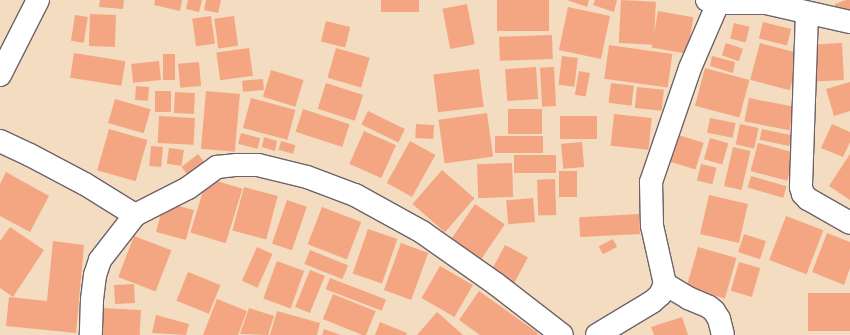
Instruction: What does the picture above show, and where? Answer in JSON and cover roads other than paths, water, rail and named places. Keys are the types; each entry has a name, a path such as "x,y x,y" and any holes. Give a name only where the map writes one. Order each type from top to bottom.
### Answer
{"street":[{"path":"0,75 38,0"},
{"path":"597,335 652,302 660,295 665,284 652,226 651,182 712,1 772,2 850,22"},
{"path":"807,12 801,187 803,194 808,199 850,223"},
{"path":"0,141 78,180 135,215"},
{"path":"91,335 92,300 95,275 103,256 135,215 188,188 217,167 238,165 258,166 307,177 355,195 422,232 496,284 562,335"},
{"path":"665,284 714,311 719,319 722,335"}]}
